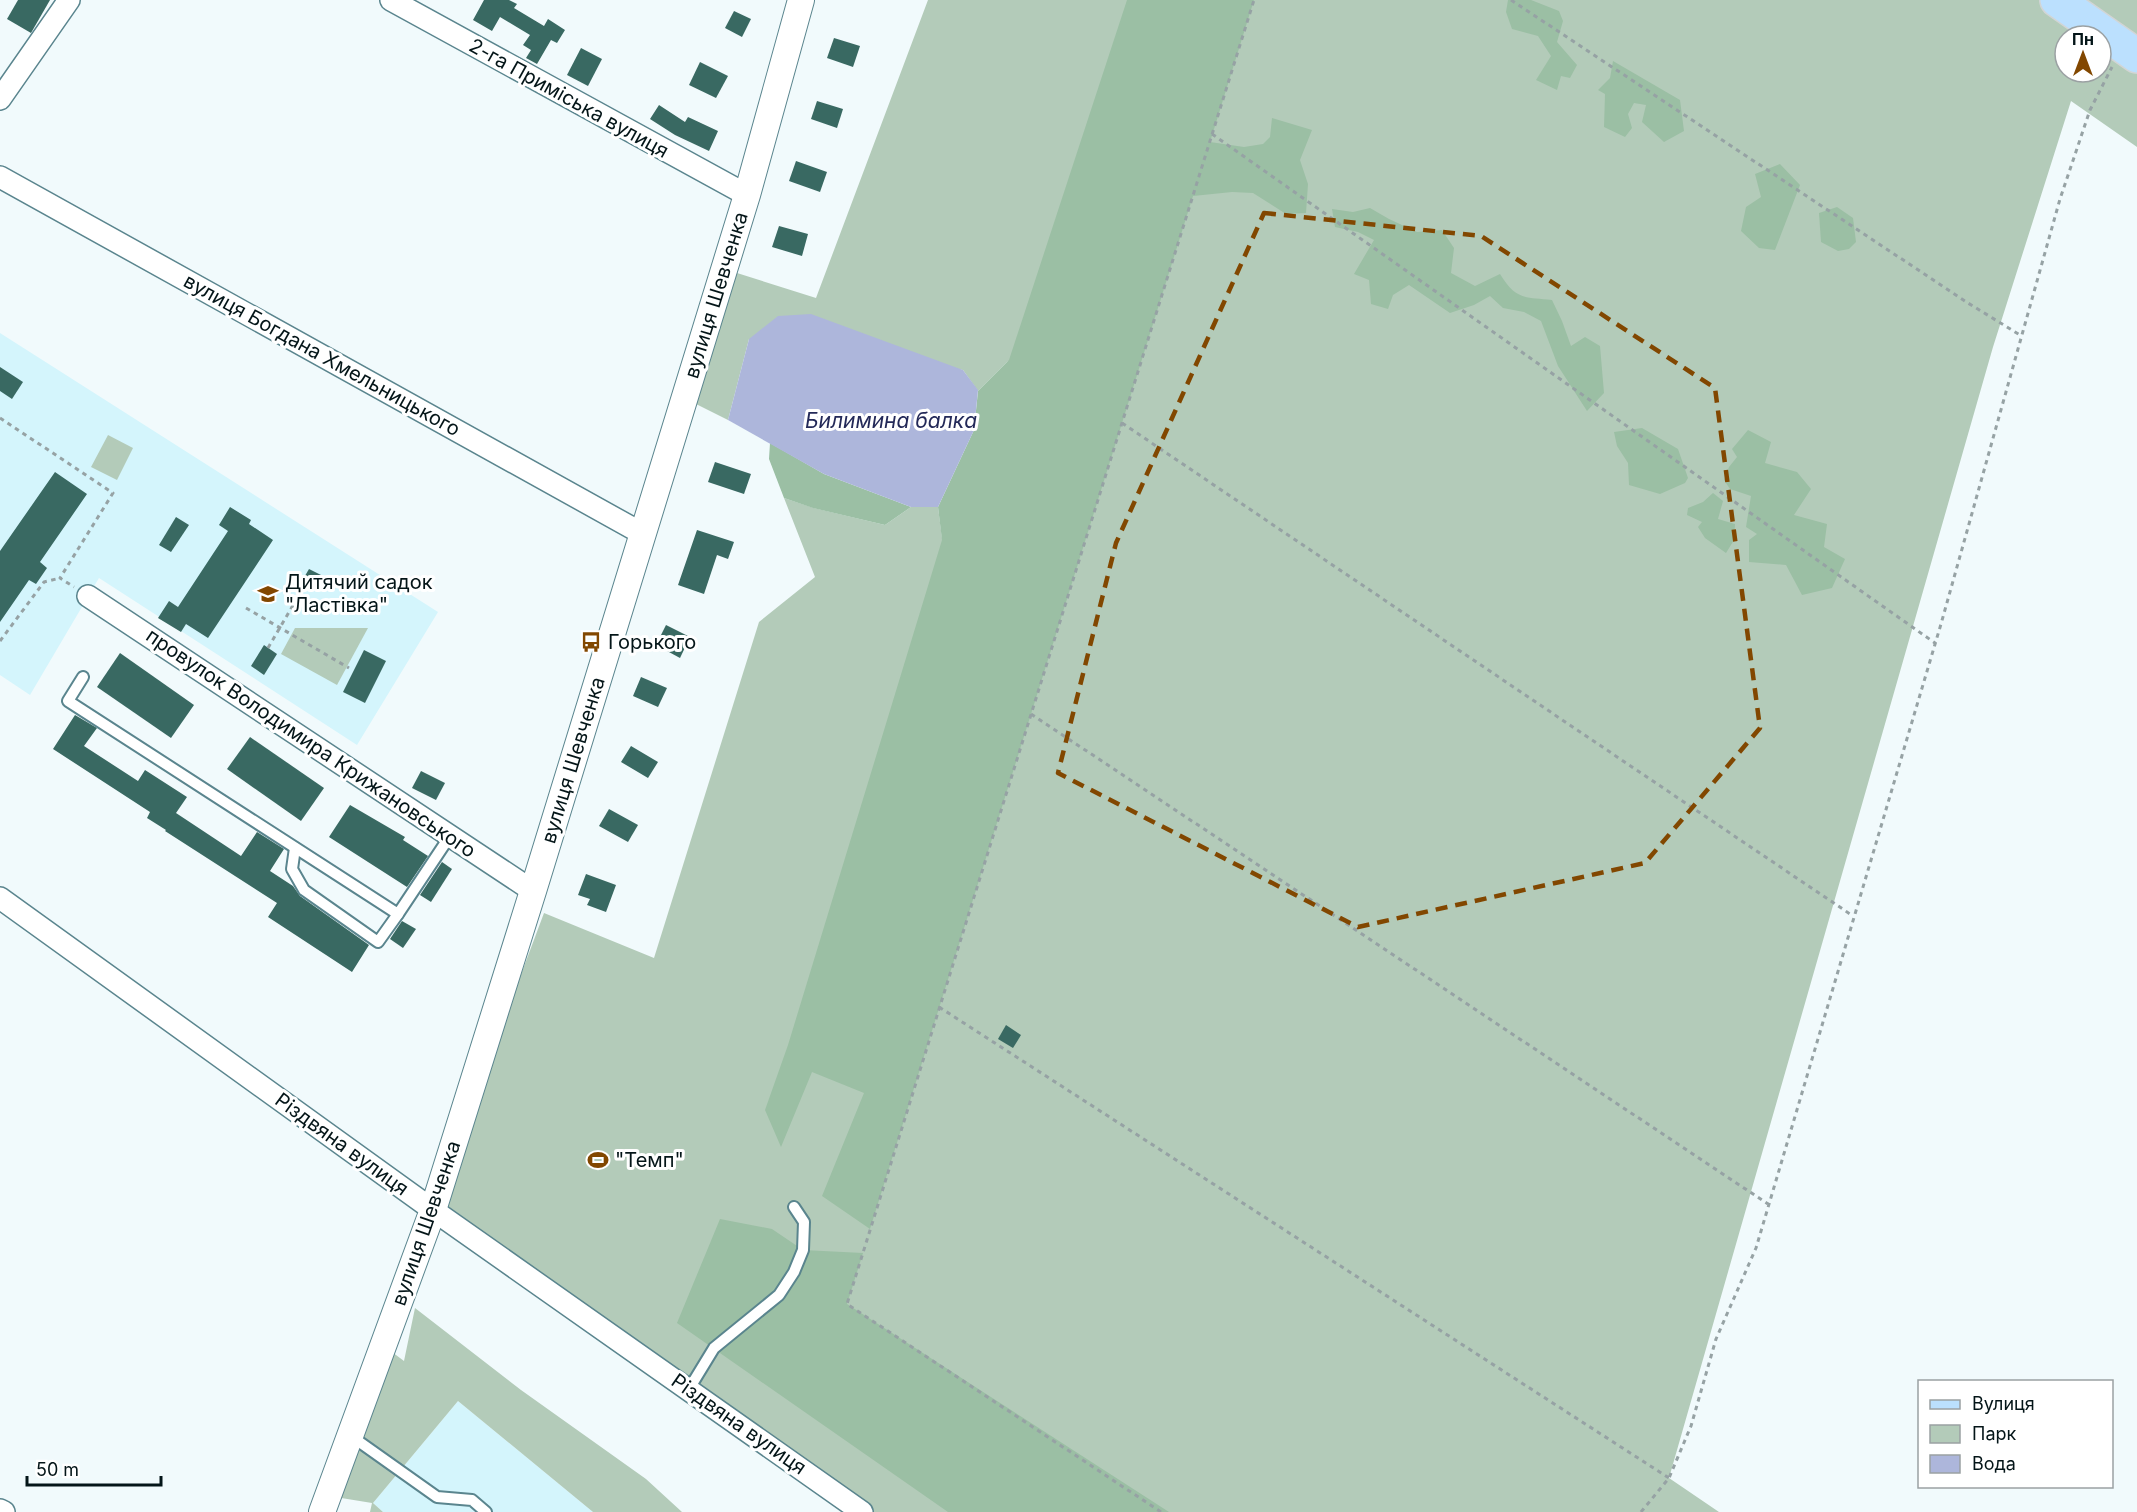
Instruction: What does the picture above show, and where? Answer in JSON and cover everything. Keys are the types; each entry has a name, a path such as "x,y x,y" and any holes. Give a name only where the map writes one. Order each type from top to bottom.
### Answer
{"main road":[{"path":"2057,0 2130,51"}],"street":[{"path":"0,99 69,0"},
{"name":"2-га Приміська вулиця","path":"392,0 747,195"},
{"name":"вулиця Шевченка","path":"322,1512 433,1210 747,195 801,0"},
{"name":"вулиця Богдана Хмельницького","path":"0,177 643,534"},
{"name":"провулок Володимира Крижановського","path":"88,596 533,891"},
{"name":"Різдвяна вулиця","path":"0,898 433,1210 862,1512"}],"lane":[{"path":"82,678 68,701 398,914"},
{"path":"295,848 292,869 304,890 378,942 450,836"},
{"path":"689,1389 714,1348 779,1294 794,1272 803,1250 804,1222 795,1207"},
{"path":"351,1436 437,1497 472,1500 486,1512"}],"path":[{"path":"1161,1512 847,1304 1254,0"},
{"path":"1511,0 1968,303 2020,335"},
{"path":"1641,1512 1669,1478 1691,1426 1716,1339 1756,1248 1935,643 2060,199 2090,110 2130,51"},
{"path":"1212,134 1935,643"},
{"path":"0,418 113,493 60,578 44,582 0,641"},
{"path":"1122,423 1853,916"},
{"path":"60,578 88,596"},
{"path":"268,648 306,583"},
{"path":"246,608 348,668"},
{"path":"1031,714 1768,1204"},
{"path":"939,1007 1669,1478"}],"highlighted area":[{"path":"1264,213 1481,236 1715,388 1760,728 1645,863 1358,927 1058,773 1116,543"}],"shaded area":[{"path":"0,333 438,612 357,745 99,578 30,695 0,675"},
{"path":"458,1401 593,1512 383,1512 373,1503"}],"green space":[{"path":"928,0 2137,0 2137,147 2071,101 1993,347 1669,1478 1719,1512 862,1512 433,1210 544,913 654,958 759,622 815,577 784,498 814,508 885,525 911,507 938,507 942,538 1008,361 978,391 963,370 749,339 728,420 696,404 737,273 816,298"},
{"path":"1127,0 1254,0 1210,142 1244,147 1263,144 1270,137 1272,118 1312,130 1300,160 1308,184 1306,213 1286,214 1253,193 1232,192 1193,196 870,1229 822,1196 864,1093 812,1072 781,1147 765,1110 788,1045 942,540 938,507 974,430 978,391 1009,360"},
{"path":"1508,0 1531,0 1559,11 1563,21 1557,42 1577,65 1570,78 1561,76 1557,90 1536,80 1551,56 1538,36 1512,29 1506,12"},
{"path":"1613,61 1680,100 1684,131 1664,142 1642,122 1646,105 1634,103 1628,114 1632,128 1625,137 1604,127 1605,94 1598,90 1610,78"},
{"path":"1780,164 1800,185 1775,250 1759,248 1741,231 1746,207 1761,197 1755,174"},
{"path":"1837,207 1853,218 1856,242 1849,249 1838,251 1821,242 1819,213"},
{"path":"1370,208 1417,232 1442,230 1454,248 1451,273 1475,286 1500,274 1511,289 1522,296 1552,300 1571,346 1585,337 1600,346 1604,393 1587,411 1558,366 1541,321 1524,312 1503,308 1490,296 1474,305 1450,313 1409,285 1393,295 1388,309 1371,304 1369,280 1354,274 1374,240 1358,232 1335,227 1332,209 1353,212"},
{"path":"1642,428 1678,449 1688,478 1685,483 1660,494 1629,485 1628,463 1617,446 1614,432"},
{"path":"1748,430 1771,442 1765,463 1797,472 1811,489 1794,515 1827,524 1824,547 1845,559 1832,588 1802,595 1786,565 1749,562 1749,540 1757,534 1746,527 1751,496 1730,489 1724,480 1729,467 1737,457 1732,449"},
{"path":"108,435 133,448 117,480 91,467"},
{"path":"770,443 824,474 911,507 885,525 813,508 784,498 769,459"},
{"path":"1713,493 1723,501 1718,519 1735,524 1734,540 1726,553 1705,538 1698,527 1702,522 1687,515 1688,508 1703,502"},
{"path":"295,628 368,628 337,685 281,654"},
{"path":"720,1219 772,1229 803,1250 863,1253 847,1304 1169,1512 948,1512 677,1323"},
{"path":"415,1308 521,1390 646,1479 682,1512 593,1512 458,1401 373,1503 383,1512 370,1512 372,1503 329,1496 384,1346 404,1361"}],"water":[{"name":"Билимина балка","path":"811,314 963,370 978,390 974,430 938,507 911,507 824,474 728,420 749,339 778,316"}],"building":[{"path":"18,0 50,0 31,33 7,19"},
{"path":"484,0 509,0 517,4 514,8 544,26 548,19 565,30 557,43 551,40 537,64 526,58 531,50 523,45 530,35 500,17 492,31 473,20"},
{"path":"734,11 751,19 742,37 725,28"},
{"path":"834,38 860,46 853,67 827,58"},
{"path":"581,48 602,59 588,86 567,75"},
{"path":"700,62 728,76 716,98 689,85"},
{"path":"817,101 843,109 837,128 811,119"},
{"path":"659,105 685,122 688,117 718,131 709,151 675,135 650,119"},
{"path":"796,161 827,172 820,192 789,181"},
{"path":"779,226 808,234 802,256 772,247"},
{"path":"0,367 23,382 12,399 0,391"},
{"path":"715,462 751,474 744,494 708,482"},
{"path":"55,472 87,494 40,562 47,568 36,584 29,580 0,622 0,551"},
{"path":"230,507 251,520 249,524 273,540 208,638 186,624 181,632 158,618 169,601 178,607 228,531 219,525"},
{"path":"176,517 189,525 171,552 159,545"},
{"path":"697,530 734,542 728,559 717,555 704,594 678,585"},
{"path":"309,569 325,577 319,590 302,581"},
{"path":"666,625 690,637 680,658 656,645"},
{"path":"264,645 277,654 264,675 251,666"},
{"path":"364,650 386,661 365,703 343,692"},
{"path":"120,653 194,705 171,738 97,687"},
{"path":"641,677 667,688 658,707 633,696"},
{"path":"75,715 97,728 84,746 138,781 145,770 187,797 176,813 241,856 257,832 284,849 270,871 293,886 300,896 369,945 352,972 268,917 277,903 165,831 147,818 150,812 53,749"},
{"path":"250,737 324,788 301,821 227,769"},
{"path":"631,746 658,762 648,778 621,762"},
{"path":"421,771 445,783 436,800 412,788"},
{"path":"350,805 405,837 403,840 428,856 407,887 329,837"},
{"path":"609,809 638,825 628,842 599,826"},
{"path":"442,862 452,869 431,902 420,895"},
{"path":"586,874 616,885 606,912 587,905 590,899 578,895"},
{"path":"402,921 416,929 403,948 390,939"},
{"path":"1006,1025 1021,1035 1013,1048 998,1039"}],"place":[{"name":"Дитячий садок \"Ластівка\"","path":"268,594"},
{"name":"Горького","path":"591,642"},
{"name":"\"Темп\"","path":"598,1160"}]}
